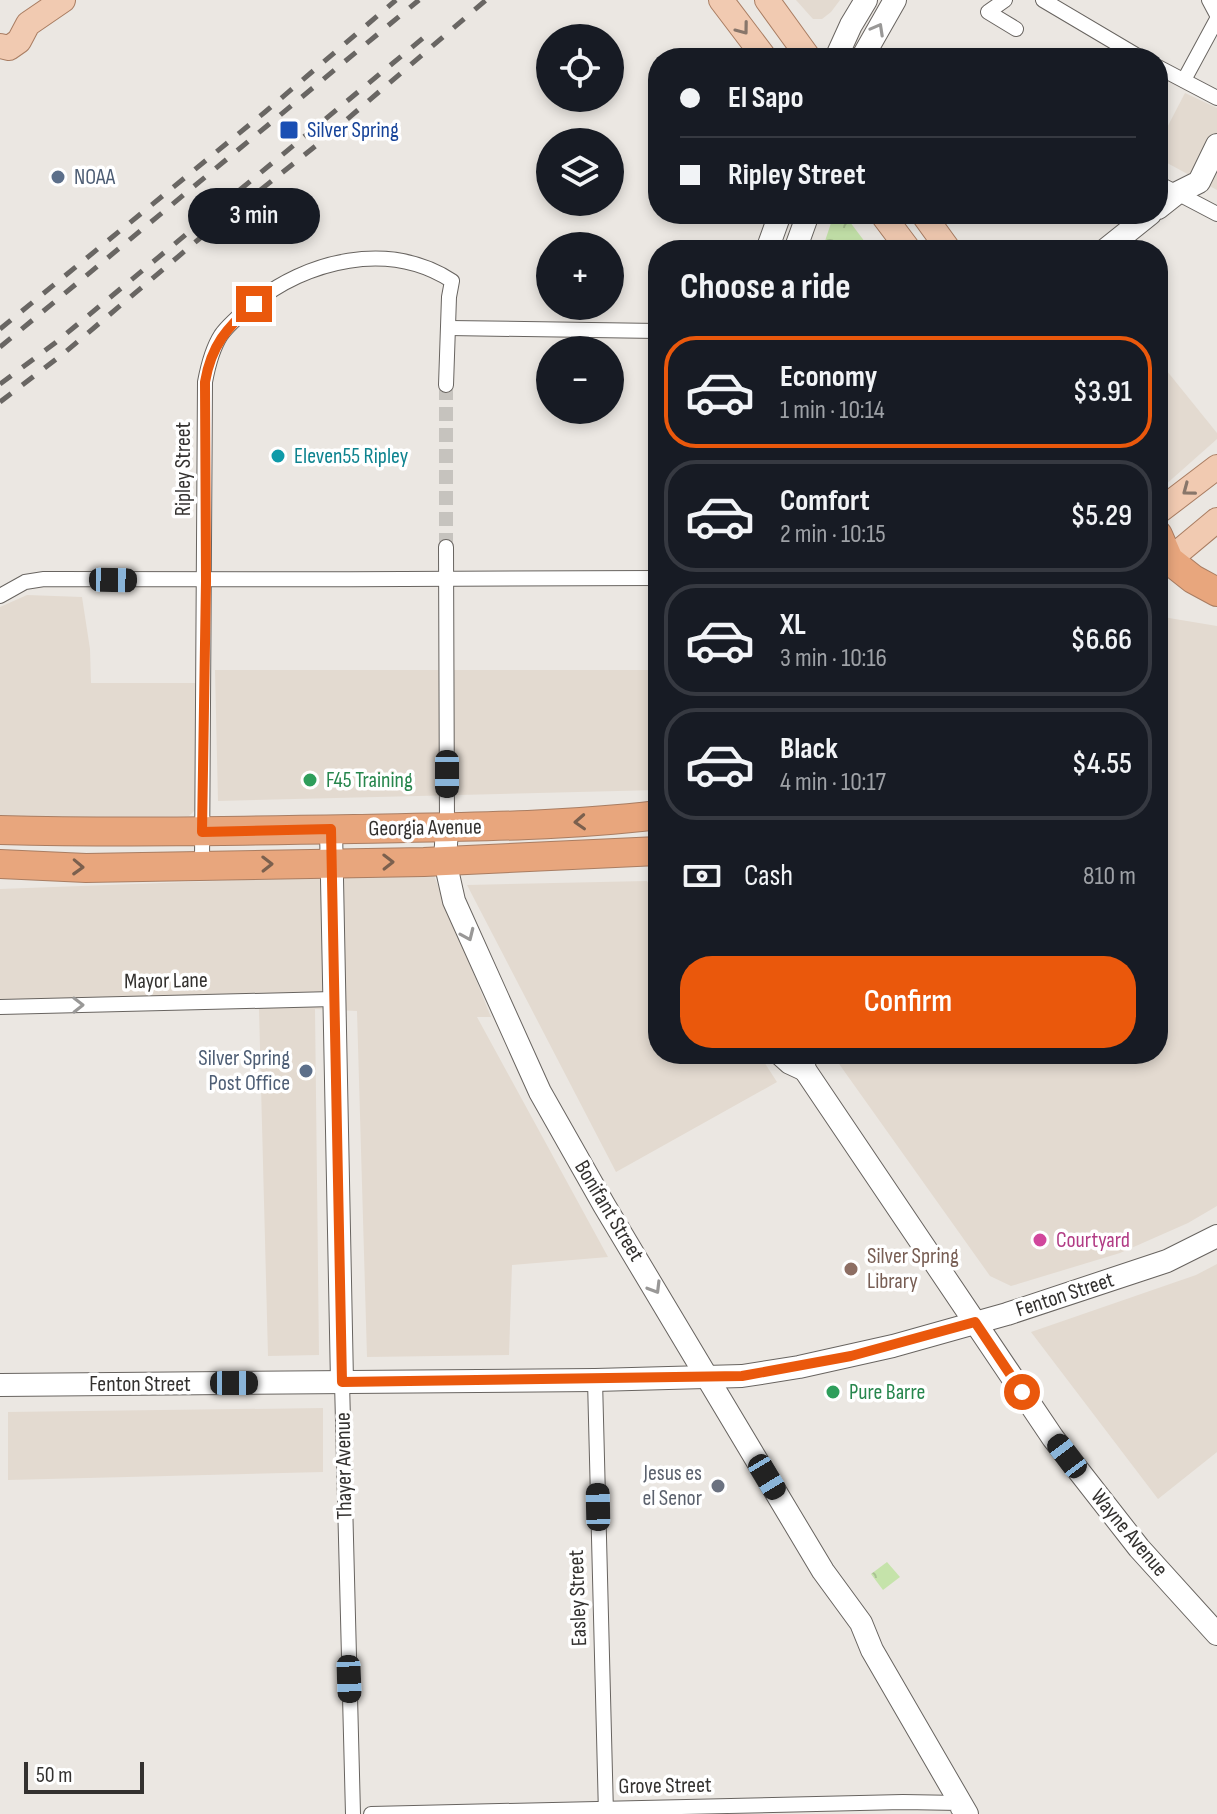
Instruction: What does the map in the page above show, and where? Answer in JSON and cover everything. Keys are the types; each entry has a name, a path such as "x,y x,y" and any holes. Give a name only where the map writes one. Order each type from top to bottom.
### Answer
{"highway":[{"path":"1168,559 1193,579 1217,592"},
{"name":"Georgia Avenue","path":"0,830 202,832 447,828 648,816"},
{"name":"Georgia Avenue","path":"0,864 86,868 445,861 648,851"}],"main road":[{"path":"0,46 9,48 19,41 28,24 63,0"},
{"path":"721,0 757,48"},
{"path":"767,0 802,48"},
{"path":"0,37 10,26 28,24"},
{"path":"1168,504 1217,467"},
{"path":"1168,550 1217,520"}],"street":[{"path":"841,48 866,0"},
{"path":"868,48 895,0"},
{"path":"1005,0 988,12 1016,29"},
{"path":"1043,0 1124,48"},
{"path":"1184,80 1217,17 1209,0"},
{"path":"1168,72 1217,98"},
{"path":"1168,188 1199,182 1217,145"},
{"path":"1168,188 1217,214"},
{"path":"1118,240 1138,224"},
{"name":"Ripley Street","path":"202,865 205,382 213,351 222,334 271,289 313,269 338,262 376,259 407,262 438,272 452,281 449,328"},
{"path":"446,385 449,328 648,331"},
{"name":"Bonifant Street","path":"446,547 445,861 454,901 540,1092 823,1571 861,1623 872,1650 961,1810"},
{"path":"0,596 25,582 44,579 648,578"},
{"name":"Thayer Avenue","path":"331,829 353,1814"},
{"name":"Mayor Lane","path":"0,1007 333,999"},
{"name":"Wayne Avenue","path":"804,1064 975,1322 1093,1493 1217,1634"},
{"name":"Fenton Street","path":"0,1385 742,1376 893,1346 975,1322 1167,1261 1217,1236"},
{"name":"Easley Street","path":"595,1380 606,1812"},
{"name":"Grove Street","path":"371,1814 606,1812 903,1802 961,1810"}],"shaded area":[{"path":"796,0 840,0 822,19 813,19"},
{"path":"1185,93 1217,108 1217,190 1168,163 1168,126"},
{"path":"1168,372 1217,433 1217,439 1168,482"},
{"path":"27,595 82,597 90,649 91,683 197,683 197,801 195,810 189,816 0,818 0,607"},
{"path":"1168,618 1217,626 1217,1206 1188,1223 1120,1253 1011,1286 990,1276 839,1064 1168,1064"},
{"path":"215,670 648,670 648,790 218,801"},
{"path":"433,873 491,1017 477,1017 608,1257 512,1265 509,1355 367,1357 357,1011 315,1009 319,1355 268,1356 259,1009 0,1008 0,889"},
{"path":"647,881 648,1064 765,1064 777,1082 616,1172 467,885"},
{"path":"1217,1264 1217,1452 1158,1499 1031,1332 1196,1275"},
{"path":"323,1408 323,1472 8,1480 8,1412"}],"green space":[{"path":"831,224 852,224 864,240 825,240"},
{"path":"887,1562 900,1577 883,1590 871,1574"}],"tunnel":[{"path":"446,385 446,547"}],"railway":[{"path":"0,329 265,112 396,0"},
{"path":"0,347 419,0"},
{"path":"0,402 63,354 323,140 486,0"},
{"path":"0,384 55,343 428,34"}],"place":[{"name":"Silver Spring","path":"289,130"},
{"name":"NOAA","path":"58,177"},
{"name":"Eleven55 Ripley","path":"278,456"},
{"name":"F45 Training","path":"310,780"},
{"name":"Silver Spring Post Office","path":"306,1071"},
{"name":"Courtyard","path":"1040,1240"},
{"name":"Silver Spring Library","path":"851,1269"},
{"name":"Pure Barre","path":"833,1392"},
{"name":"Jesus es el Senor","path":"718,1486"}],"route":[{"path":"254,304 222,334 213,351 205,382 202,832 331,829 342,1382 742,1376 851,1356 975,1322 1022,1392"}]}
